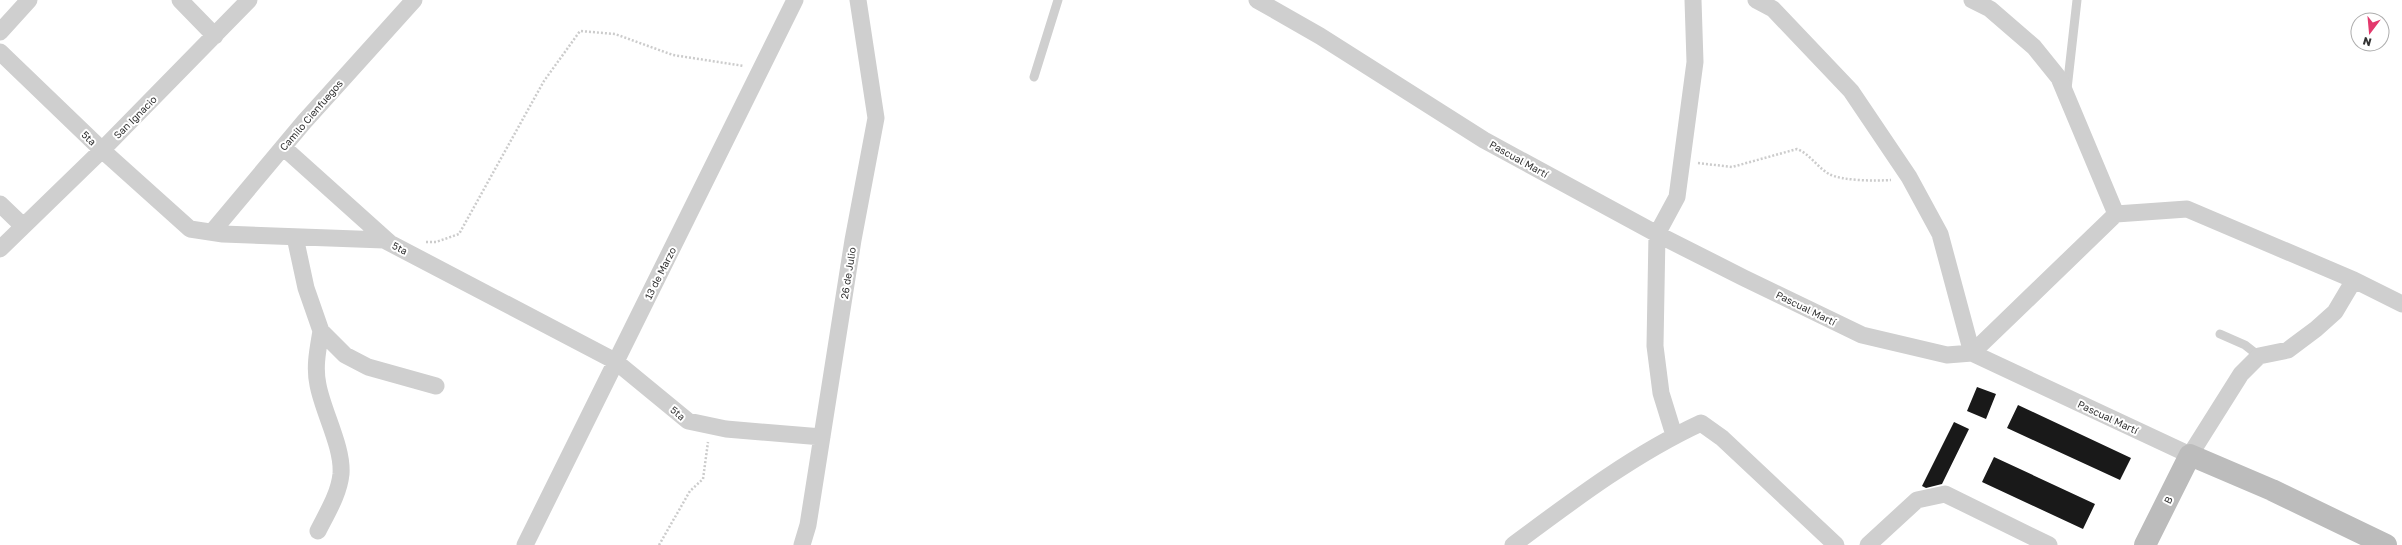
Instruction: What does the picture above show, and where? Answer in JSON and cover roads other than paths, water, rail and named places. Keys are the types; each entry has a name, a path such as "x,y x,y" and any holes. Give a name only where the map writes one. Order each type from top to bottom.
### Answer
{"street":[{"path":"0,32 30,0"},
{"path":"180,0 215,36"},
{"name":"San Ignacio","path":"0,249 102,150 249,0"},
{"name":"Camilo Cienfuegos","path":"212,232 283,147 414,0"},
{"name":"13 de Marzo","path":"525,545 795,0"},
{"name":"26 de Julio","path":"802,545 808,525 876,118 858,0"},
{"name":"Pascual Martí","path":"1257,0 1320,36 1484,140 1657,234 1862,334 1947,354 1972,353 2190,455 2272,490 2386,545"},
{"path":"1674,435 1661,393 1655,346 1657,234 1677,197 1680,161 1695,62 1692,0"},
{"path":"1756,0 1773,9 1851,91 1909,177 1940,234 1972,353 2116,214 2187,209 2354,280 2402,304"},
{"path":"1972,0 1990,9 2034,47 2059,78 2116,214"},
{"name":"5ta","path":"0,52 102,150 190,229 212,232 295,237 384,240 615,361 688,422 712,427 822,437"},
{"path":"283,147 390,244"},
{"path":"0,204 23,226"},
{"path":"295,237 306,288 321,331 345,355 368,367 436,386"},
{"path":"2190,455 2241,374 2259,356 2288,350 2316,330 2335,312 2354,280"},
{"path":"318,531 338,491 341,473 338,452 317,385 316,364 321,331"},
{"path":"1513,545 1568,503 1674,435 1701,423 1722,438 1836,545"},
{"name":"B","path":"2145,545 2190,455"},
{"path":"1868,545 1917,500 1945,494 2049,545"}],"lane":[{"path":"1034,77 1058,0"},
{"path":"2067,97 2076,0"},
{"path":"2220,334 2245,345 2259,356"}]}
